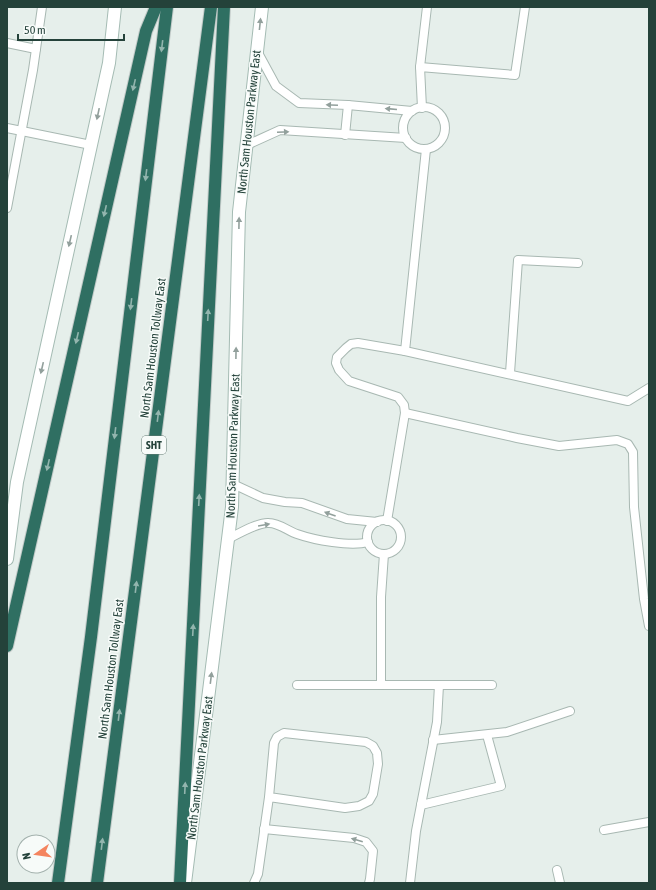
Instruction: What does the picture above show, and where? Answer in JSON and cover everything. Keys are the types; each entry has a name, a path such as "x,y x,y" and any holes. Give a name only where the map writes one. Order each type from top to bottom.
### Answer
{"highway":[{"path":"7,646 11,612 146,30 156,7"},
{"name":"North Sam Houston Tollway East","path":"58,883 92,629 167,7"},
{"name":"North Sam Houston Tollway East","path":"97,883 211,7"},
{"path":"180,883 224,7"}],"main road":[{"path":"7,559 16,482 109,63 115,7"},
{"name":"North Sam Houston Parkway East","path":"185,883 232,507 239,212 262,7"}],"lane":[{"path":"7,208 22,131 42,7"},
{"path":"422,108 420,68 427,7"},
{"path":"420,68 515,76 525,7"},
{"path":"7,43 36,49"},
{"path":"257,50 276,86 299,103 348,105 412,111 422,108 432,108 442,117 444,124 445,131 443,138 439,143 426,149 414,146 406,138 404,132 405,121 412,111"},
{"path":"345,135 348,105"},
{"path":"7,128 91,145"},
{"path":"247,145 280,130 406,138"},
{"path":"406,351 426,149"},
{"path":"510,374 518,260 578,263"},
{"path":"387,521 405,413 404,405 398,397 349,381 339,370 336,363 337,357 351,344 358,343 406,351 628,401 649,388"},
{"path":"405,413 559,446 617,440 628,444 633,452 634,506 643,592 649,626"},
{"path":"233,484 263,498 302,503 347,519 392,522 399,529 401,539 400,544 394,552 384,554 374,551 368,542 368,532 373,524 377,522"},
{"path":"228,539 255,526 267,523 276,524 298,534 318,540 340,543 368,542"},
{"path":"381,685 381,597 384,554"},
{"path":"297,685 492,685"},
{"path":"410,883 416,831 437,722 439,685"},
{"path":"434,740 507,732 570,711"},
{"path":"259,883 255,883 258,874 269,797 274,743 277,737 284,733 366,742 372,746 377,753 378,764 373,794 369,801 359,806 345,808 269,797"},
{"path":"421,805 501,786 487,735"},
{"path":"604,830 649,822"},
{"path":"264,829 354,838 366,842 373,851 369,883"},
{"path":"556,870 560,883"}]}
